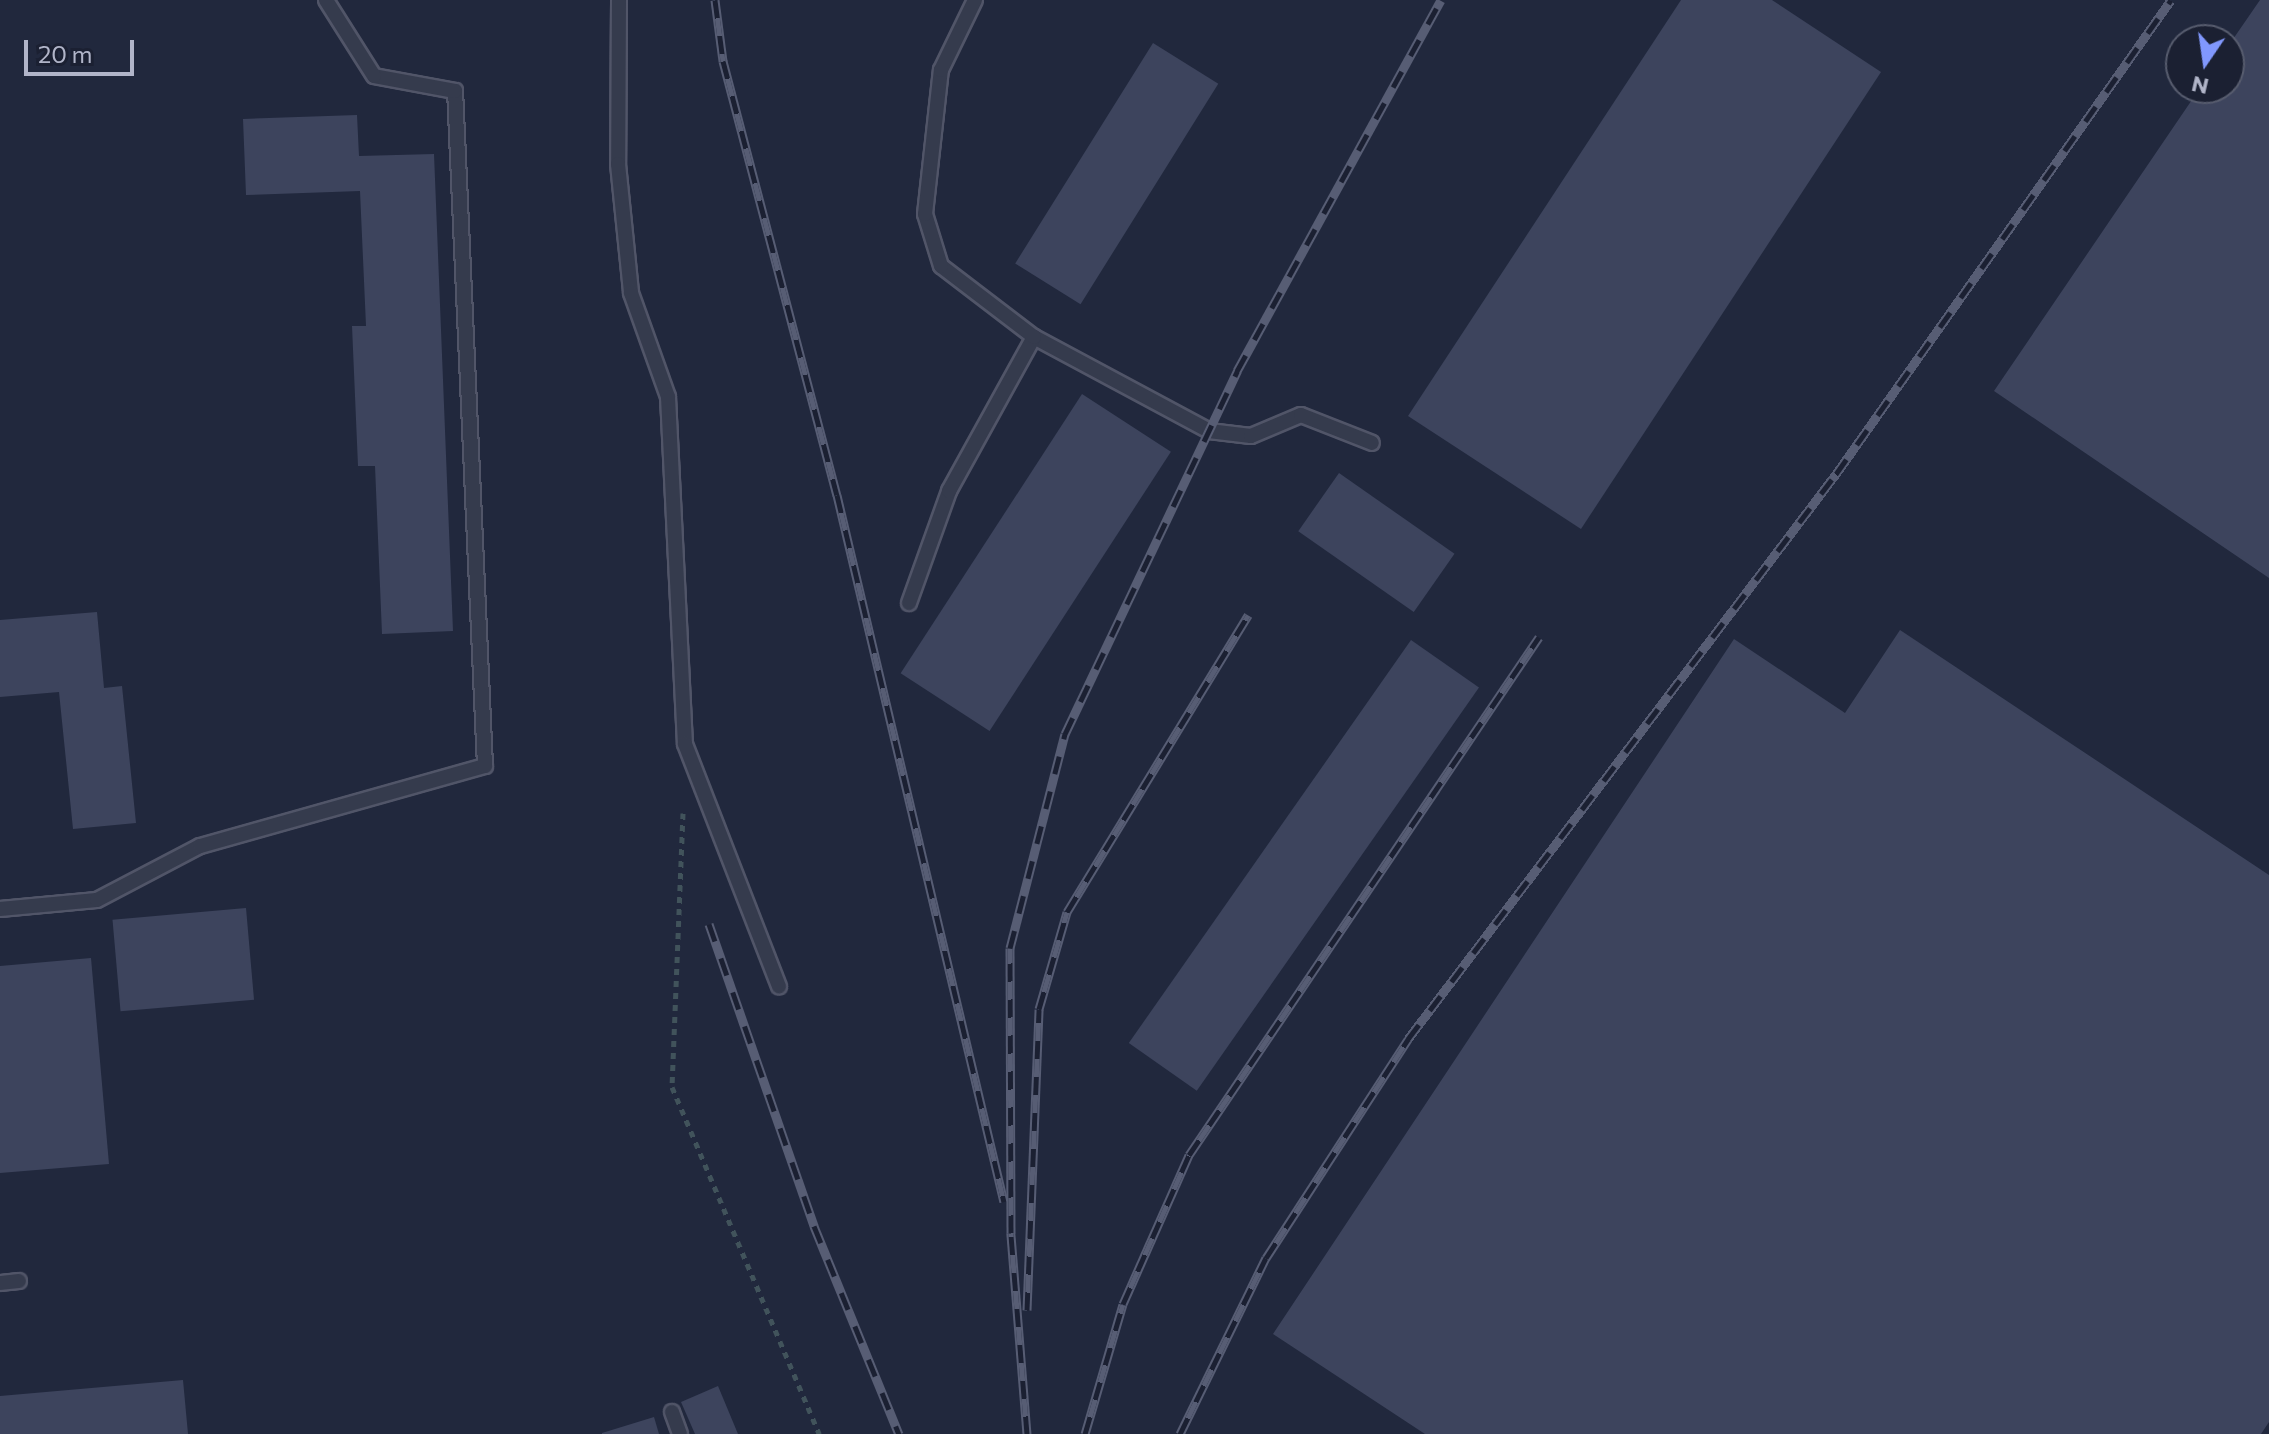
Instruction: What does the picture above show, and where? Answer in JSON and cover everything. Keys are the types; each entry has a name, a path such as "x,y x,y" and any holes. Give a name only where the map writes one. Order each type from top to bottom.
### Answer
{"lane":[{"path":"0,909 97,900 200,846 485,766 455,91 374,76 326,0"},
{"path":"619,0 618,164 631,293 668,397 685,744 779,986"},
{"path":"975,0 941,70 925,214 941,266 1034,337 1209,431 1251,436 1301,415 1372,443"},
{"path":"909,603 949,491 1034,337"},
{"path":"0,1283 19,1281"},
{"path":"672,1412 680,1434"}],"path":[{"path":"683,806 672,1087 819,1434"}],"building":[{"path":"1681,0 1772,0 1881,72 1581,529 1408,416"},
{"path":"2260,0 2269,0 2269,578 1994,391 2189,104 2245,104 2243,24"},
{"path":"1153,43 1218,84 1081,304 1015,263"},
{"path":"357,115 359,156 434,154 453,631 382,634 375,466 358,466 352,326 366,326 360,191 246,195 243,119"},
{"path":"1082,394 1171,452 990,731 901,673"},
{"path":"1339,473 1455,554 1414,612 1298,531"},
{"path":"97,612 104,688 122,686 136,823 73,829 59,692 0,697 0,620"},
{"path":"1900,630 2269,875 2269,1422 2261,1434 1425,1434 1273,1334 1734,639 1845,713"},
{"path":"1411,640 1479,688 1197,1091 1129,1043"},
{"path":"246,908 254,1000 121,1011 113,920"},
{"path":"91,958 109,1164 0,1173 0,966"},
{"path":"183,1380 188,1434 0,1434 0,1396"},
{"path":"718,1386 738,1434 695,1434 681,1402"},
{"path":"654,1417 659,1434 602,1434 602,1433"}],"railway":[{"path":"715,0 723,61 837,495 1004,1202"},
{"path":"1027,1434 1011,1233 1010,948 1065,734 1237,371 1441,0"},
{"path":"1180,1434 1266,1258 1408,1039 1836,474 2171,0"},
{"path":"1027,1310 1039,1009 1067,912 1248,615"},
{"path":"1085,1434 1123,1304 1189,1155 1539,637"},
{"path":"709,924 814,1226 899,1434"}]}
